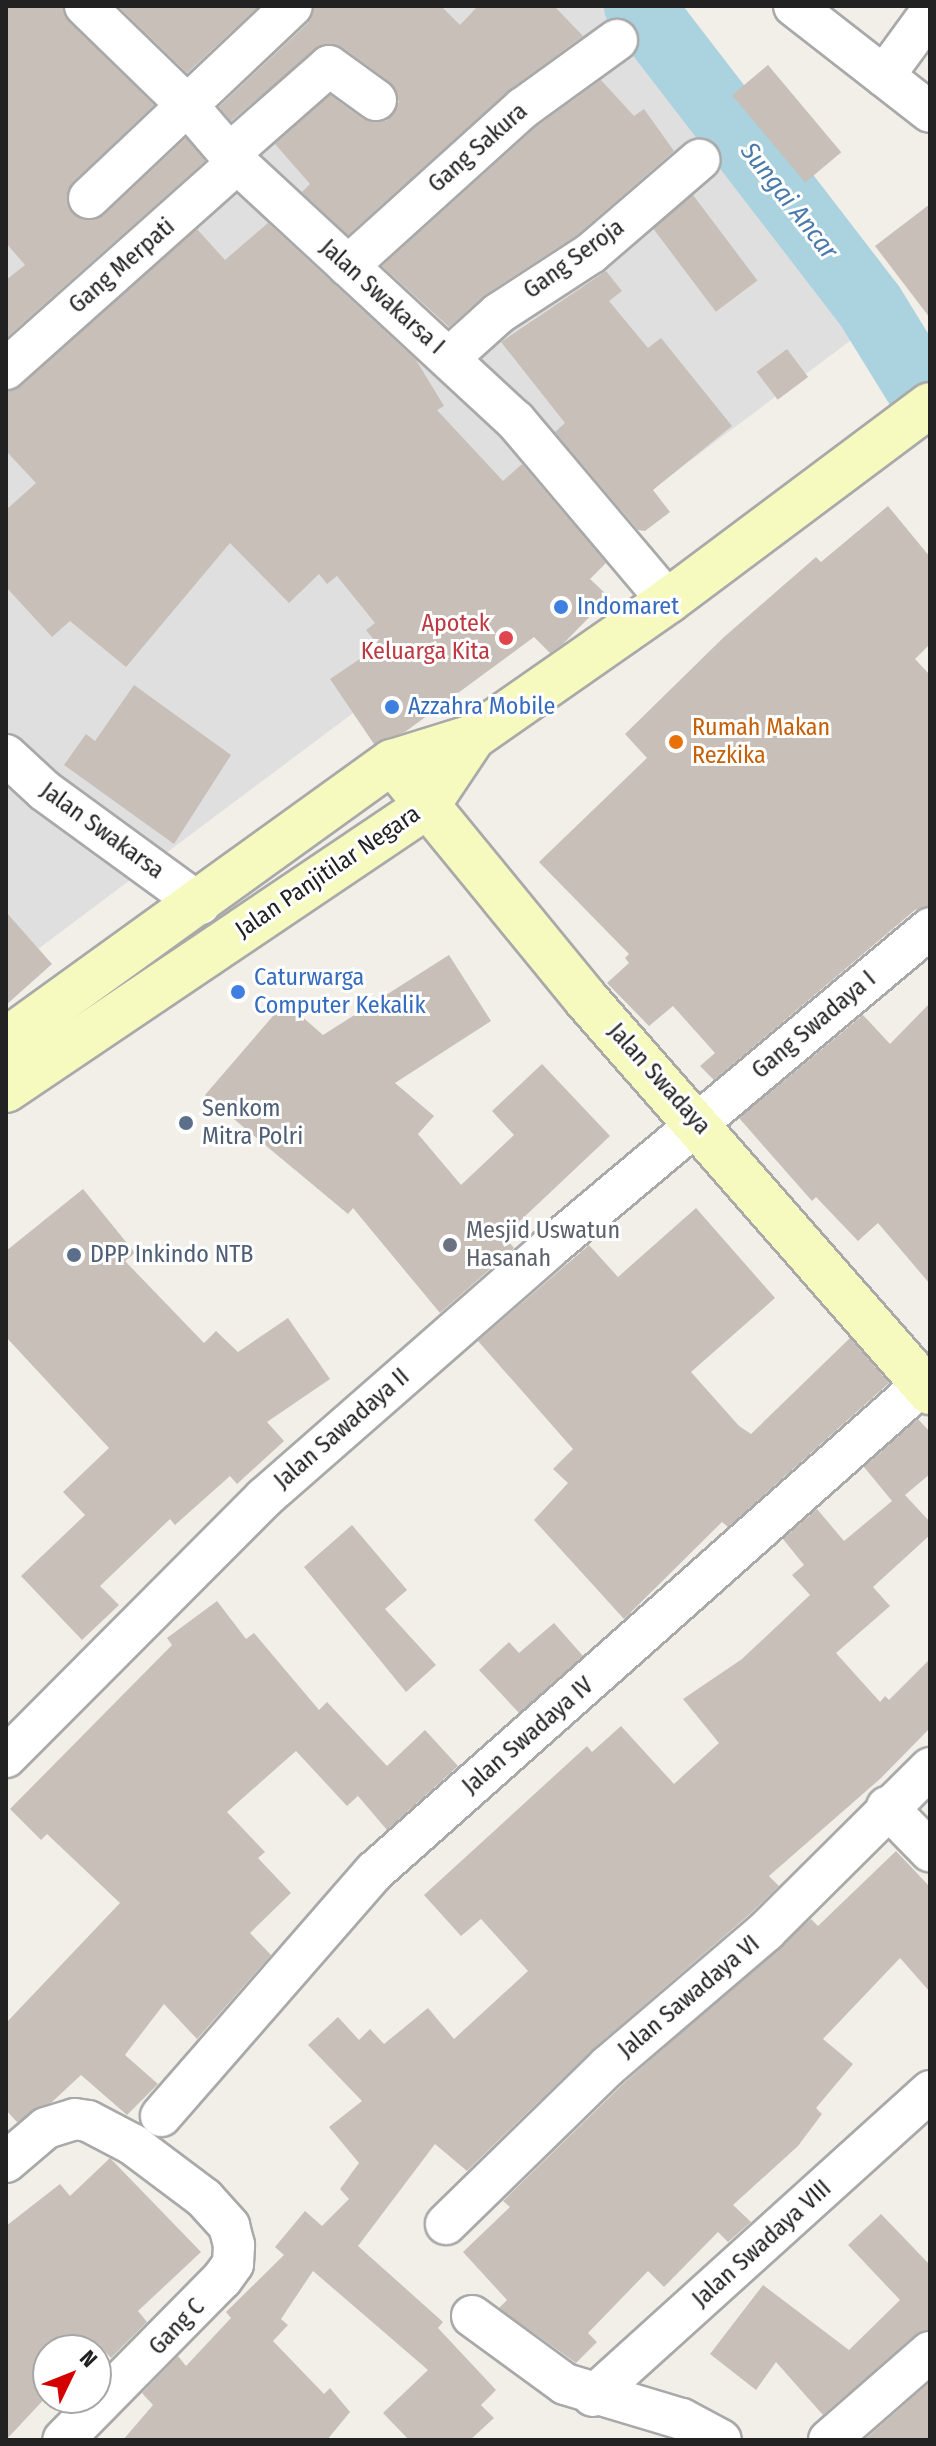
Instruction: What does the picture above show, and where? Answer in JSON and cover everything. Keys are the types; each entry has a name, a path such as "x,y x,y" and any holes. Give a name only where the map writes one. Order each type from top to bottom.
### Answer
{"main road":[{"name":"Jalan Panjitilar Negara","path":"6,1090 427,806 473,737 668,601 930,405"},
{"path":"6,1040 200,904 392,762 473,737"},
{"name":"Jalan Swadaya","path":"392,762 585,998 697,1121 926,1388"}],"street":[{"name":"Jalan Swakarsa I","path":"85,6 188,106 233,158 515,420 668,601"},
{"path":"89,198 292,6"},
{"path":"794,6 930,112"},
{"path":"884,76 930,13"},
{"name":"Gang Sakura","path":"348,266 523,108 617,40"},
{"name":"Gang Merpati","path":"6,369 329,66 376,100"},
{"name":"Gang Seroja","path":"449,358 499,313 591,253 699,160"},
{"name":"Jalan Swakarsa","path":"6,755 45,791 200,904"},
{"name":"Gang Swadaya I","path":"697,1121 925,941"},
{"name":"Jalan Sawadaya II","path":"6,1757 264,1498 697,1121"},
{"name":"Jalan Swadaya IV","path":"161,2116 375,1871 926,1388"},
{"name":"Jalan Sawadaya VI","path":"446,2224 608,2066 766,1931 887,1807 930,1768"},
{"path":"887,1807 930,1851"},
{"name":"Jalan Swadaya VIII","path":"593,2396 923,2112"},
{"name":"Gang C","path":"6,2162 46,2128 75,2119 88,2121 132,2144 204,2198 229,2226 233,2264 187,2318 63,2440"},
{"path":"472,2316 565,2384 593,2396 682,2419 721,2440"},
{"path":"829,2440 930,2352"}],"shaded area":[{"path":"6,6 644,6 882,317 6,973"}],"building":[{"path":"6,6 63,6 69,22 154,105 73,182 67,203 73,214 94,220 104,215 186,138 205,161 6,338 6,280 25,265 6,243"},
{"path":"118,6 259,6 187,73"},
{"path":"314,6 441,6 460,25 478,6 554,6 583,36 508,91 348,235 302,192 310,184 275,144 330,95 363,119 386,121 399,102 390,82 342,47 323,44 231,121 219,107 308,23"},
{"path":"768,65 841,152 805,183 732,95"},
{"path":"601,80 634,116 644,109 674,151 577,235 486,294 449,327 382,266 537,126"},
{"path":"693,195 757,280 716,312 651,226"},
{"path":"930,204 930,318 875,246"},
{"path":"268,223 416,360 444,406 437,410 503,481 522,464 606,563 590,579 609,597 563,644 550,653 534,637 405,732 374,744 330,679 379,646 366,630 375,623 337,576 327,584 319,574 289,603 230,543 126,667 70,621 52,637 6,587 6,510 36,483 6,451 6,391 21,386 197,229 225,260"},
{"path":"606,271 622,291 609,301 648,348 661,338 732,426 653,490 670,512 645,531 638,530 555,432 565,423 501,342"},
{"path":"787,349 808,377 778,400 757,372"},
{"path":"888,506 930,557 930,644 915,659 930,675 930,906 915,910 714,1080 700,1066 715,1053 673,1006 649,1026 607,983 629,963 625,958 629,954 539,862 647,758 625,734 723,638 816,557 821,562"},
{"path":"134,685 231,755 174,844 64,765 86,734 95,741"},
{"path":"6,912 52,964 6,1005"},
{"path":"449,955 491,1021 395,1083 434,1116 418,1134 461,1185 514,1135 492,1111 542,1064 610,1136 504,1236 514,1248 440,1313 353,1208 348,1214 205,1095 285,1002 323,1035"},
{"path":"930,1003 930,1284 878,1223 858,1241 816,1197 812,1201 739,1118 863,1015 890,1044"},
{"path":"83,1189 135,1253 125,1261 204,1343 216,1331 238,1352 288,1318 330,1379 267,1422 284,1441 237,1484 230,1476 175,1525 170,1519 100,1586 119,1605 82,1640 21,1576 85,1515 63,1492 109,1448 6,1337 6,1251"},
{"path":"696,1208 775,1298 691,1372 739,1426 751,1434 850,1338 889,1383 728,1527 722,1522 624,1619 534,1520 568,1483 553,1469 573,1449 478,1341 589,1245 618,1277"},
{"path":"918,1419 930,1432 930,1474 905,1495 930,1522 930,1535 873,1587 890,1606 836,1653 880,1702 885,1696 889,1700 930,1659 930,1728 881,1778 769,1876 779,1886 750,1914 593,2049 467,2171 435,2144 358,2246 443,2322 438,2328 496,2390 481,2405 494,2418 470,2440 409,2440 383,2413 428,2370 313,2271 281,2319 288,2325 273,2341 324,2394 330,2388 350,2412 327,2440 123,2440 153,2405 142,2393 178,2356 186,2366 231,2318 226,2312 284,2255 275,2247 305,2211 322,2226 349,2199 340,2189 359,2163 329,2127 362,2101 308,2045 338,2017 359,2040 370,2029 384,2044 428,2008 454,2039 528,1971 481,1919 461,1936 424,1895 587,1746 592,1752 621,1726 674,1784 719,1743 683,1699 742,1659 810,1595 792,1575 804,1565 783,1539 817,1509 844,1541 892,1501 864,1467"},
{"path":"352,1525 407,1590 385,1609 436,1665 406,1692 304,1567"},
{"path":"217,1601 246,1639 254,1633 319,1710 327,1702 387,1766 425,1730 458,1766 387,1830 358,1796 347,1806 296,1751 227,1812 265,1852 258,1858 291,1893 250,1933 271,1955 197,2039 164,2004 125,2055 158,2084 127,2115 81,2075 52,2102 17,2122 6,2110 6,2023 120,1903 47,1834 41,1840 10,1809 172,1645 167,1638"},
{"path":"554,1623 583,1656 519,1713 479,1670 509,1642 519,1653"},
{"path":"896,1851 930,1887 930,1992 900,1958 823,2039 853,2064 816,2108 822,2114 798,2146 733,2205 751,2222 728,2242 718,2232 664,2287 648,2271 588,2333 597,2342 576,2363 499,2308 507,2300 463,2252 510,2207 503,2201 624,2083 811,1919 818,1926"},
{"path":"110,2158 201,2252 138,2311 147,2322 112,2357 112,2334 32,2334 32,2412 6,2440 6,2226 60,2184 70,2196"},
{"path":"881,2214 930,2265 930,2330 915,2335 823,2415 776,2362 756,2390 710,2354 763,2285 849,2350 900,2300 848,2245"},
{"path":"930,2382 930,2440 864,2440"}],"waterway":[{"name":"Sungai Ancar","path":"639,6 870,306 930,403"}],"place":[{"name":"Indomaret","path":"561,607"},
{"name":"Apotek Keluarga Kita","path":"506,638"},
{"name":"Azzahra Mobile","path":"392,707"},
{"name":"Rumah Makan Rezkika","path":"676,742"},
{"name":"Caturwarga Computer Kekalik","path":"238,992"},
{"name":"Senkom Mitra Polri","path":"186,1123"},
{"name":"Mesjid Uswatun Hasanah","path":"450,1245"},
{"name":"DPP Inkindo NTB","path":"74,1255"}]}
